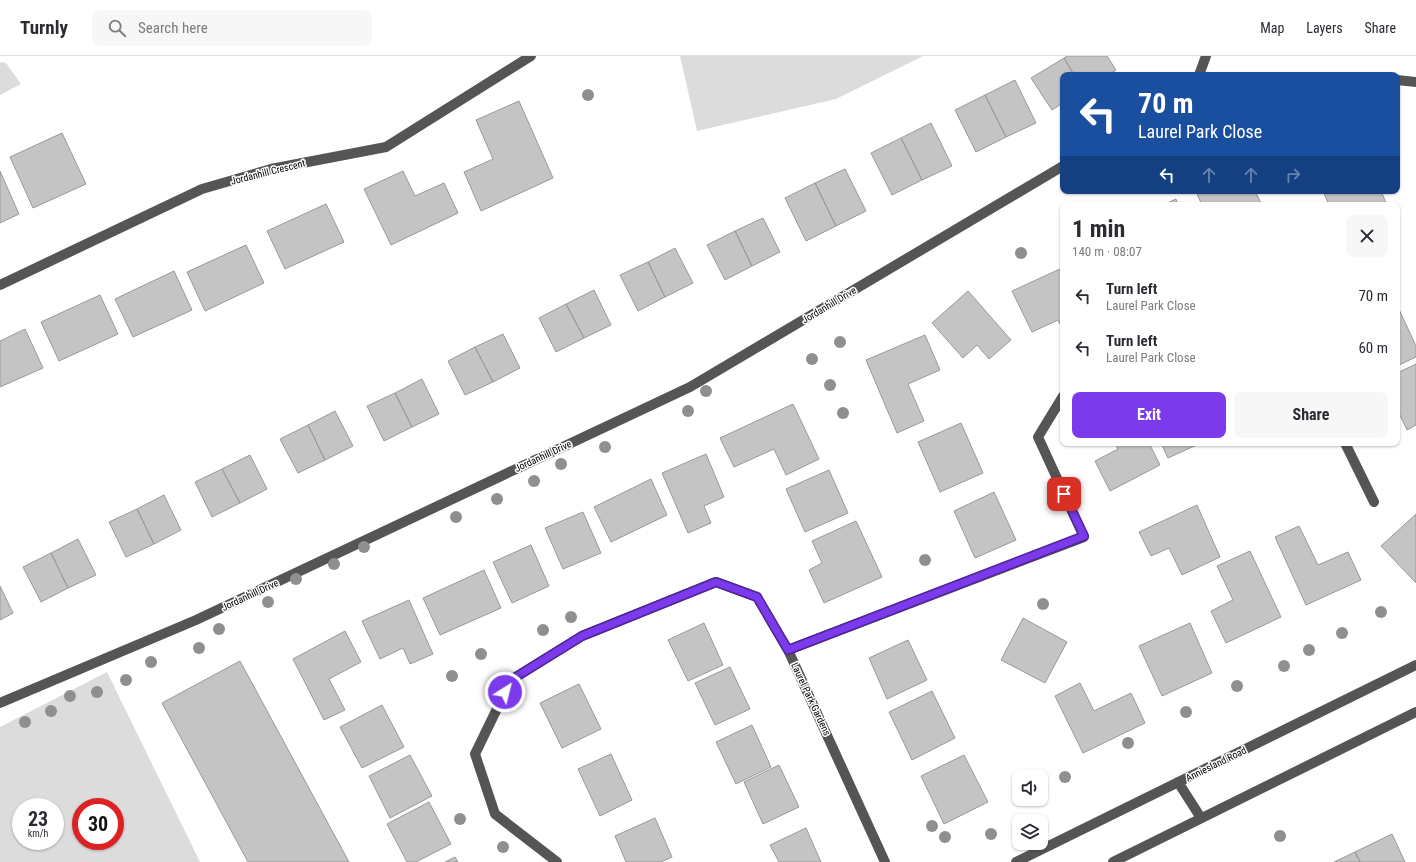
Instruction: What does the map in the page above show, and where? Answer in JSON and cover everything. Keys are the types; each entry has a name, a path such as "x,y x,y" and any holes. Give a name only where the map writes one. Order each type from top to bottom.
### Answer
{"street":[{"name":"Jordanhill Crescent","path":"0,285 202,189 271,169 386,147 531,56"},
{"path":"1199,72 1206,56"},
{"path":"1400,80 1416,82"},
{"name":"Jordanhill Drive","path":"0,703 196,620 690,387 1060,168"},
{"path":"788,650 1084,536 1038,437 1060,401"},
{"path":"1346,446 1374,502"},
{"name":"Laurel Park Gardens","path":"557,862 495,814 475,754 511,680 582,636 716,582 757,597 788,650 885,862"},
{"name":"Anniesland Road","path":"1016,862 1416,665"},
{"path":"1113,862 1416,712"},
{"path":"1178,782 1201,818"}],"shaded area":[{"path":"680,56 923,56 836,99 697,131"},
{"path":"0,62 6,63 21,84 0,95"},
{"path":"107,672 200,862 0,862 0,727"}],"building":[{"path":"1067,56 1107,56 1116,70 1113,72 1072,72 1064,58"},
{"path":"1064,58 1072,72 1060,72 1060,105 1052,110 1031,78"},
{"path":"1015,80 1036,123 1006,137 985,95"},
{"path":"985,95 1006,137 976,152 955,110"},
{"path":"519,101 553,178 481,211 464,172 493,159 476,120"},
{"path":"931,123 952,166 922,180 901,138"},
{"path":"62,133 86,184 33,208 10,157"},
{"path":"901,138 922,180 892,195 871,153"},
{"path":"845,169 866,211 836,226 815,183"},
{"path":"0,171 19,214 0,223"},
{"path":"403,171 415,196 444,183 458,213 391,245 364,189"},
{"path":"815,183 836,226 806,241 785,198"},
{"path":"1197,194 1256,194 1260,202 1201,202"},
{"path":"1324,194 1382,194 1386,202 1328,202"},
{"path":"1176,199 1177,202 1170,202"},
{"path":"326,204 344,242 285,269 267,231"},
{"path":"763,218 780,252 752,266 735,231"},
{"path":"735,231 752,266 725,280 707,245"},
{"path":"246,245 264,283 205,311 187,272"},
{"path":"675,248 693,283 665,297 648,262"},
{"path":"648,262 665,297 638,311 620,275"},
{"path":"1060,269 1060,324 1058,320 1032,332 1012,291"},
{"path":"174,271 192,310 133,337 115,299"},
{"path":"594,290 611,325 584,338 566,304"},
{"path":"968,291 1011,340 989,359 977,345 963,358 932,323"},
{"path":"100,295 118,334 59,361 41,322"},
{"path":"566,304 584,338 556,352 539,318"},
{"path":"1400,311 1416,346 1416,357 1400,365"},
{"path":"25,329 43,368 0,387 0,341"},
{"path":"503,334 520,368 493,382 475,347"},
{"path":"925,335 940,370 908,384 924,421 897,433 866,360"},
{"path":"475,347 493,382 465,395 448,361"},
{"path":"1416,364 1416,425 1407,430 1400,415 1400,372"},
{"path":"422,379 439,414 412,427 395,393"},
{"path":"395,393 412,427 384,441 367,406"},
{"path":"793,404 819,459 786,475 774,449 734,467 720,438"},
{"path":"335,411 353,446 325,460 308,425"},
{"path":"961,423 983,473 940,492 918,442"},
{"path":"308,425 325,460 298,473 280,439"},
{"path":"1116,446 1150,446 1160,465 1110,491 1095,461 1118,449"},
{"path":"1162,446 1194,446 1168,458"},
{"path":"706,454 724,497 704,506 711,523 688,533 662,473"},
{"path":"250,455 267,489 240,503 222,469"},
{"path":"222,469 240,503 212,517 195,482"},
{"path":"829,470 848,513 805,532 786,489"},
{"path":"651,479 667,515 611,542 594,507"},
{"path":"994,492 1016,540 975,558 954,511"},
{"path":"164,495 181,530 154,544 137,509"},
{"path":"1197,505 1220,557 1182,575 1169,548 1151,556 1139,532"},
{"path":"137,509 154,544 126,557 109,522"},
{"path":"583,512 601,553 563,569 545,528"},
{"path":"1416,514 1416,583 1381,546"},
{"path":"856,521 882,577 824,603 809,570 822,563 812,541"},
{"path":"1299,526 1318,565 1348,552 1361,580 1306,605 1275,537"},
{"path":"78,539 96,575 68,588 51,553"},
{"path":"531,545 549,586 512,603 493,562"},
{"path":"1250,551 1281,617 1226,643 1211,611 1233,600 1217,566"},
{"path":"51,553 68,588 41,602 23,567"},
{"path":"484,570 501,608 440,635 423,598"},
{"path":"0,586 13,613 0,620"},
{"path":"409,600 433,654 410,664 403,648 380,659 362,621"},
{"path":"1023,618 1067,642 1045,683 1001,660"},
{"path":"704,623 723,665 688,681 668,640"},
{"path":"1190,623 1212,673 1162,696 1139,646"},
{"path":"345,631 361,662 329,679 345,710 324,720 293,659"},
{"path":"908,640 927,680 887,699 869,658"},
{"path":"240,661 349,862 248,862 162,703"},
{"path":"730,667 750,709 715,725 695,683"},
{"path":"1080,683 1094,711 1131,693 1145,723 1083,753 1055,696"},
{"path":"579,684 601,729 562,748 540,703"},
{"path":"932,691 955,738 912,760 889,712"},
{"path":"382,705 404,747 362,768 340,727"},
{"path":"752,725 771,767 736,784 716,742"},
{"path":"611,754 632,800 600,816 578,769"},
{"path":"410,755 432,796 390,818 369,776"},
{"path":"964,755 988,802 944,824 921,776"},
{"path":"779,765 799,807 763,824 744,782"},
{"path":"429,802 451,844 416,862 407,862 387,824"},
{"path":"655,818 672,857 661,862 626,862 615,836"},
{"path":"806,828 821,862 779,862 770,845"},
{"path":"1392,834 1405,862 1360,862 1355,852"},
{"path":"1355,852 1360,862 1334,862"},
{"path":"455,857 458,862 445,862"}],"route":[{"path":"505,692 511,680 582,636 716,582 757,597 788,650 1084,536 1064,494"}]}
